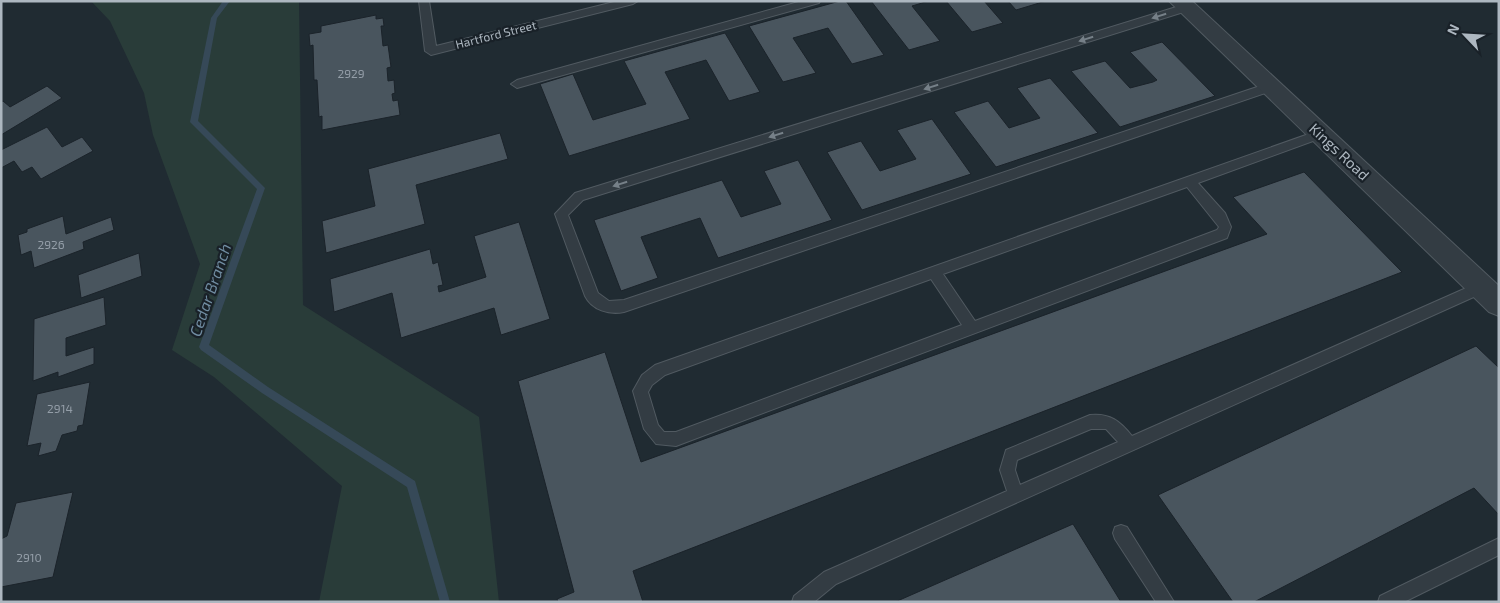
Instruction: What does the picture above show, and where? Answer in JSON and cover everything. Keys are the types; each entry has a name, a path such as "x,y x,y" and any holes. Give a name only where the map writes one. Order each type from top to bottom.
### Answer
{"street":[{"name":"Kings Road","path":"1182,5 1490,295"}],"lane":[{"name":"Hartford Street","path":"424,1 431,51 633,1"},
{"path":"594,1 610,7"},
{"path":"517,84 815,1"},
{"path":"1182,5 579,196 561,214 592,296 600,304 612,309 624,306 1270,87"},
{"path":"1190,181 1220,217 1225,227 1222,234 676,440 661,438 652,428 640,391 647,380 660,370 1320,134"},
{"path":"934,272 972,328"},
{"path":"800,602 830,578 1130,445 1490,295"},
{"path":"1017,495 1006,472 1007,463 1011,455 1090,422 1104,420 1113,424 1130,445"},
{"path":"1121,533 1166,602"},
{"path":"1386,602 1499,546"}],"green space":[{"path":"91,1 299,1 303,305 479,417 499,602 319,602 342,486 214,377 172,350 200,264 153,135 144,93 110,21"}],"building":[{"path":"846,1 884,55 852,64 828,28 793,38 816,73 783,82 749,26"},
{"path":"871,1 929,1 912,6 940,41 909,50"},
{"path":"946,1 984,1 1003,23 972,32"},
{"path":"1008,1 1046,1 1016,10"},
{"path":"376,15 376,19 383,18 384,26 381,26 383,46 388,45 391,67 387,68 388,81 394,80 395,93 392,94 393,101 398,100 400,115 322,130 322,116 319,117 317,80 314,80 313,45 310,46 309,34 321,32 321,26"},
{"path":"725,33 760,92 729,101 706,60 665,72 690,119 569,156 540,84 573,74 593,120 646,104 624,61"},
{"path":"1162,42 1215,96 1120,127 1071,71 1105,61 1130,88 1153,82 1157,80 1130,52"},
{"path":"1050,78 1098,133 996,167 954,112 988,101 1009,128 1040,118 1017,88"},
{"path":"47,86 62,98 1,135 1,102 3,101 10,107"},
{"path":"932,119 971,174 862,210 827,152 861,141 880,171 916,159 897,130"},
{"path":"47,127 62,147 82,137 93,151 41,179 32,167 22,172 14,161 1,168 1,150"},
{"path":"500,133 508,159 416,185 425,224 326,253 322,221 375,206 368,169"},
{"path":"798,160 832,220 718,258 700,218 641,237 658,278 621,291 594,220 722,180 741,217 781,204 764,171"},
{"path":"1304,172 1402,272 633,571 643,602 558,602 557,599 574,592 518,381 605,352 641,462 1267,234 1233,197"},
{"path":"63,216 66,234 111,217 114,230 83,242 84,249 34,268 31,251 21,255 18,235 27,232 27,229"},
{"path":"519,222 550,319 501,335 494,308 401,338 392,293 334,312 330,279 430,249 433,264 438,262 443,285 438,286 439,292 486,277 474,236"},
{"path":"139,253 142,276 81,298 78,275"},
{"path":"104,297 106,325 66,338 66,356 94,347 94,364 58,377 58,372 33,381 34,319"},
{"path":"1476,346 1499,368 1499,515 1474,488 1254,602 1233,602 1158,495"},
{"path":"90,382 83,425 78,426 77,431 62,435 56,451 38,456 41,443 27,446 37,394"},
{"path":"73,492 53,577 1,587 1,539 7,536 16,503"},
{"path":"1073,524 1121,602 895,602"}],"waterway":[{"name":"Cedar Branch","path":"227,1 214,18 194,122 261,188 204,347 265,390 411,484 445,602"}]}
